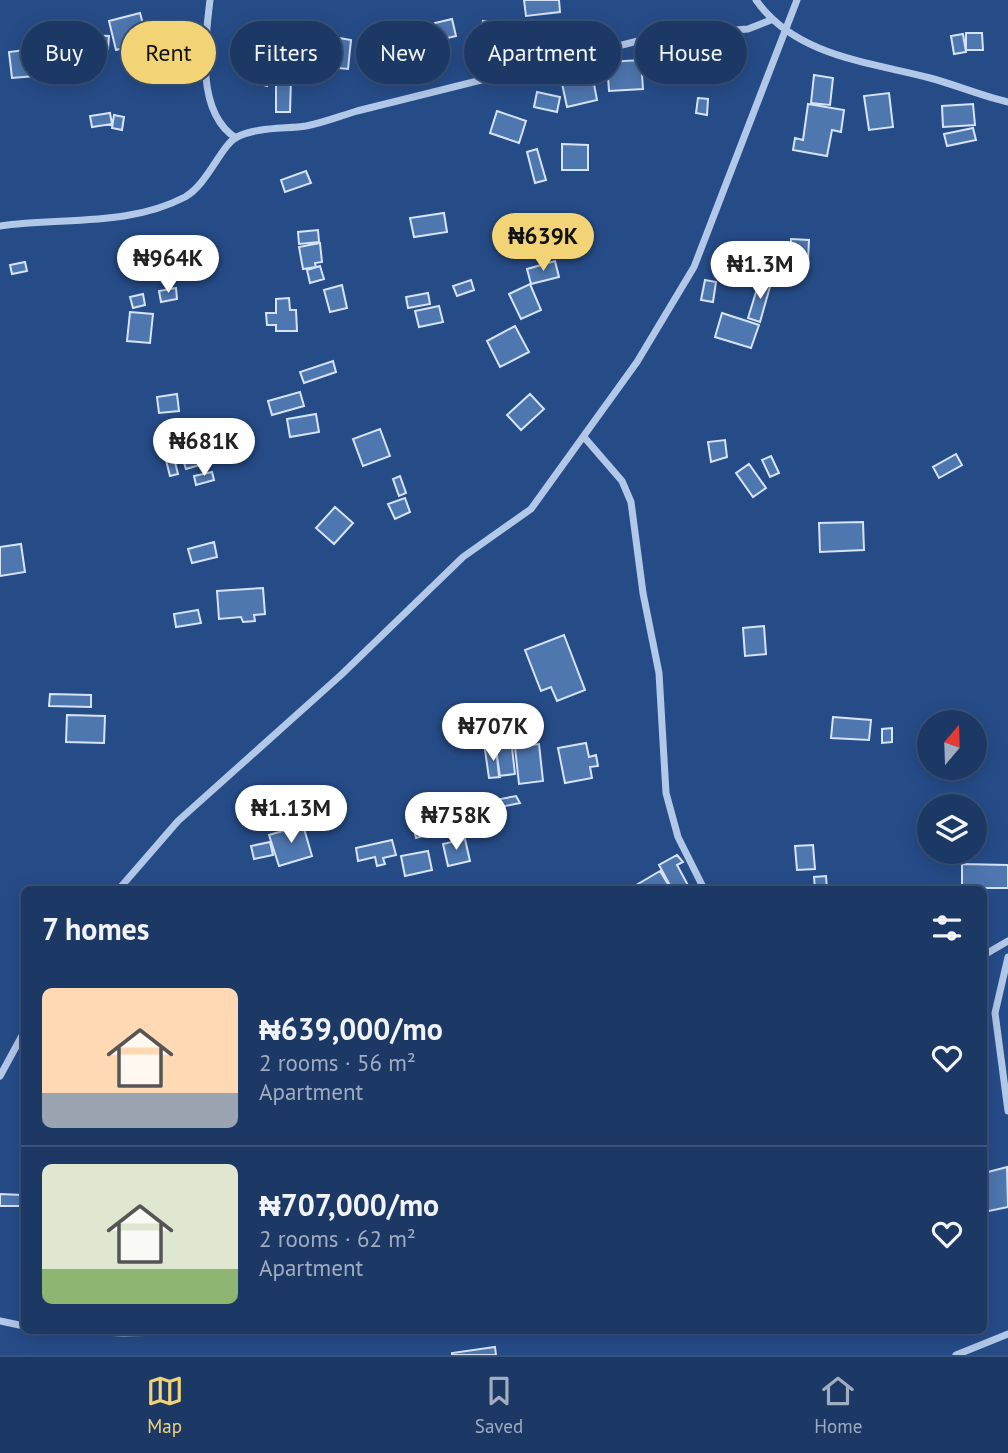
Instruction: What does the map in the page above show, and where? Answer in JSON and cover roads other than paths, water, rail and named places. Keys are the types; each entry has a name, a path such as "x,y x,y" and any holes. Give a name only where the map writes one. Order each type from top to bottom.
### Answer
{"street":[{"path":"210,0 205,49 209,93 219,123 236,138"},
{"path":"756,0 771,20 784,30 835,55 954,85 1008,102"},
{"path":"122,886 178,821 321,693 463,557 531,509 637,362 694,267 797,0"},
{"path":"0,226 103,220 147,210 185,197 200,185 236,138 309,125 658,36 748,29 771,20"},
{"path":"584,437 622,481 631,502 640,575 659,673 666,793 678,837 702,886"},
{"path":"987,953 1008,941"},
{"path":"1008,957 995,1013 1008,1111"},
{"path":"0,1076 21,1038"},
{"path":"0,1321 21,1325"},
{"path":"956,1355 1008,1334"}]}
